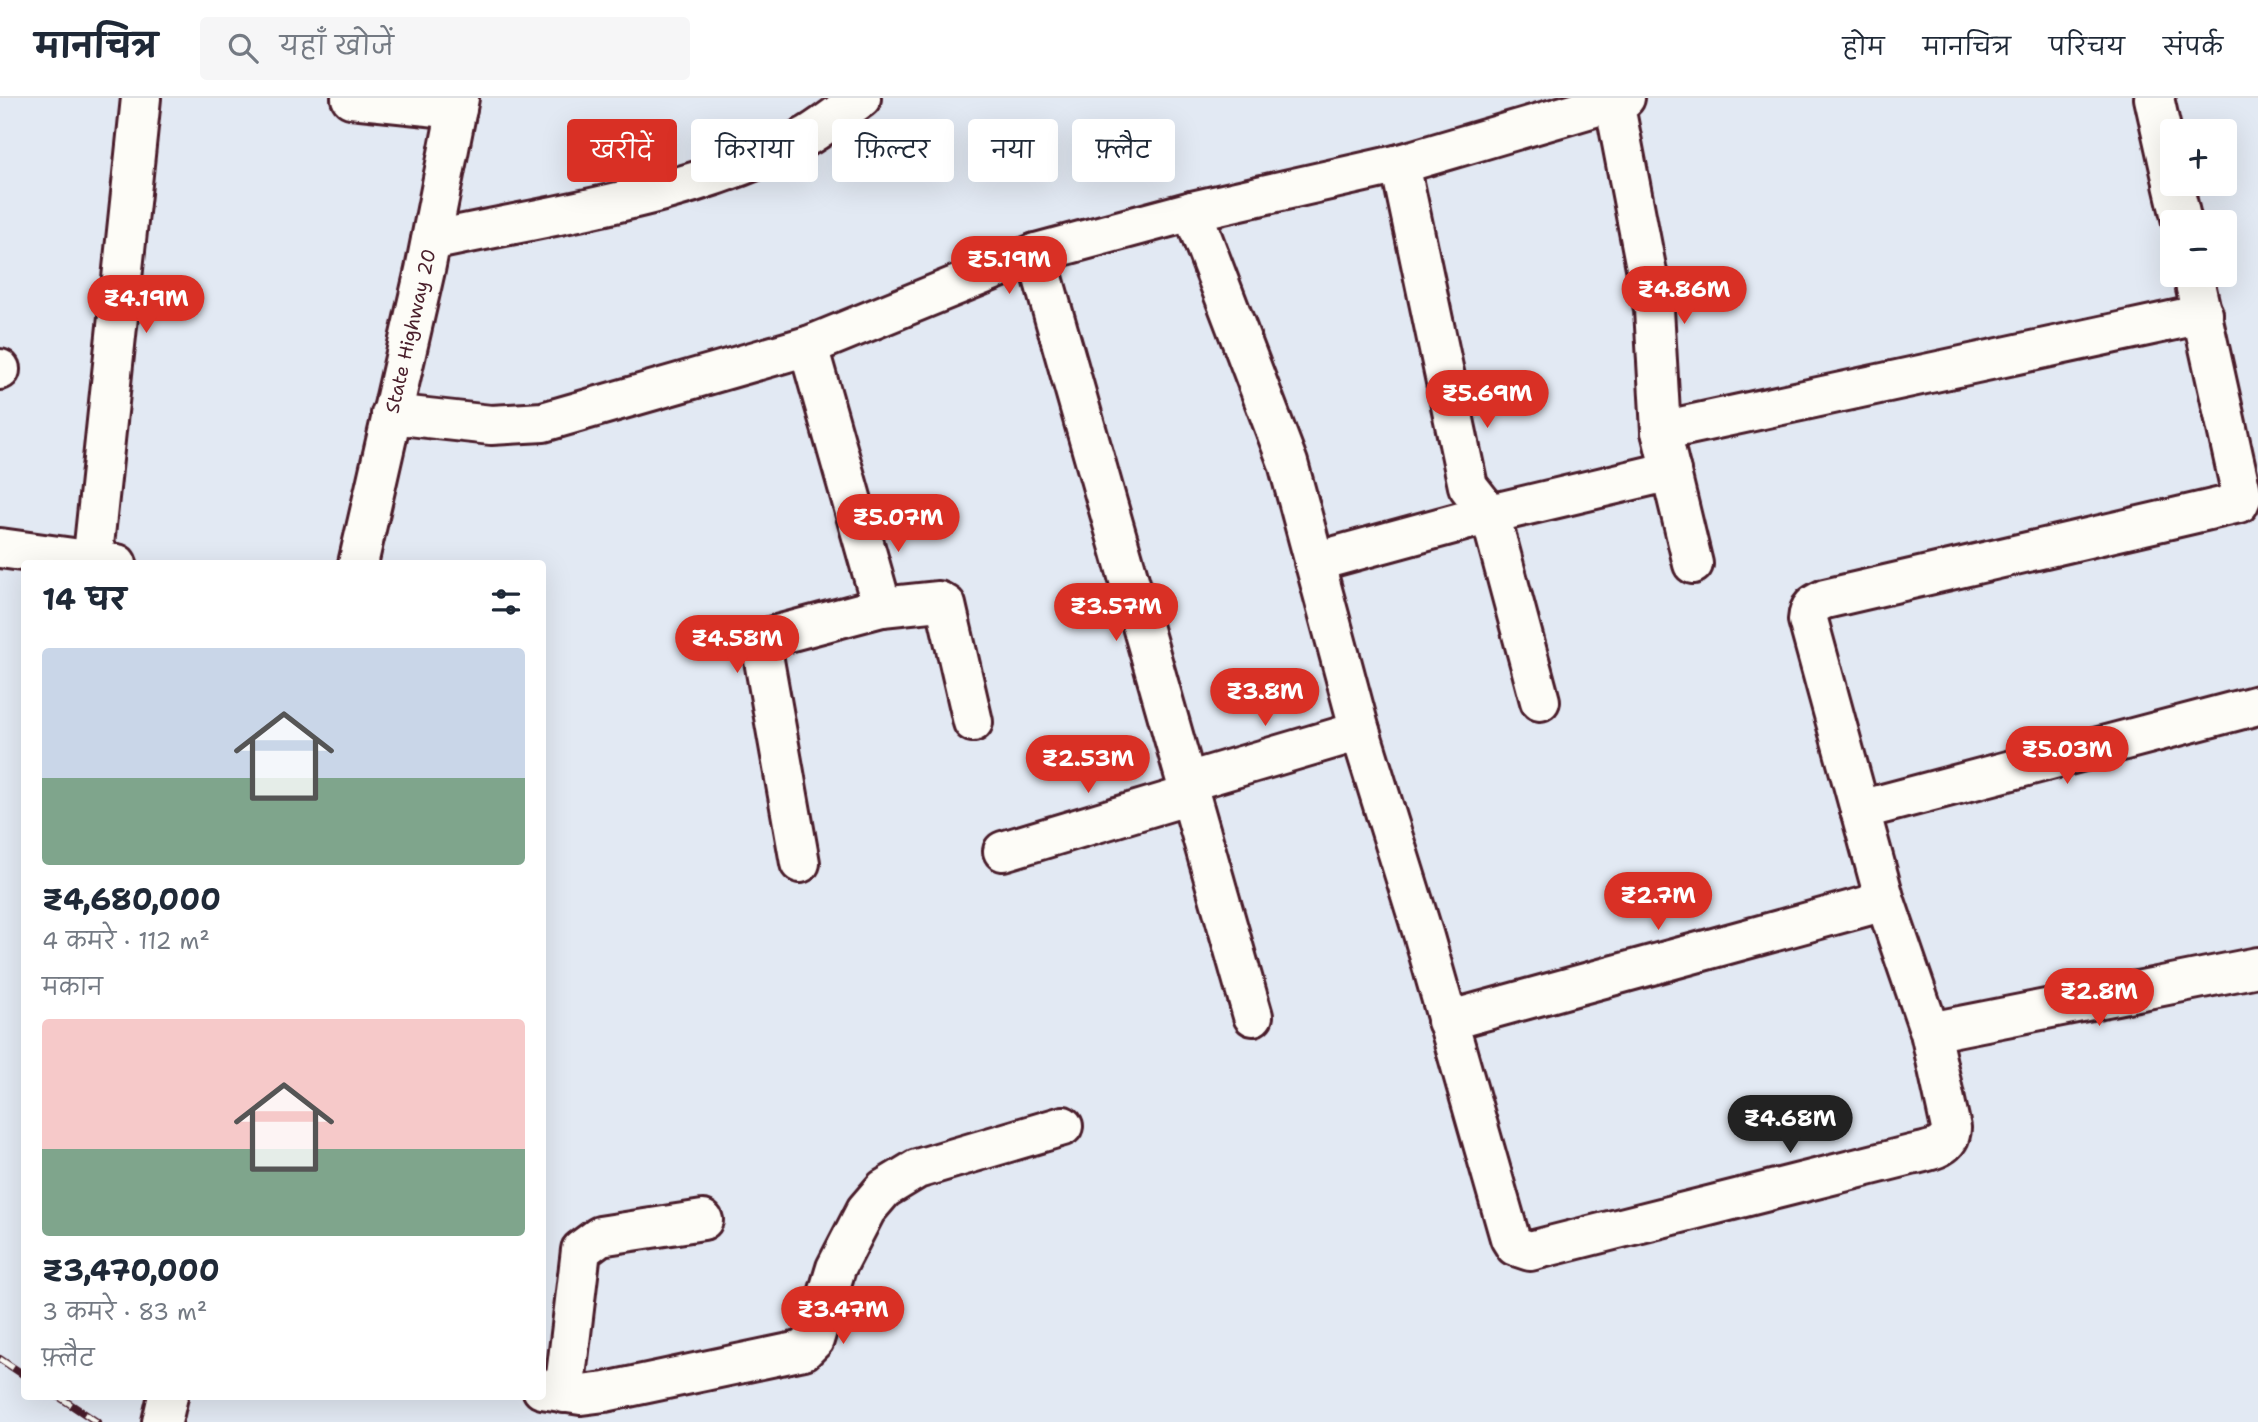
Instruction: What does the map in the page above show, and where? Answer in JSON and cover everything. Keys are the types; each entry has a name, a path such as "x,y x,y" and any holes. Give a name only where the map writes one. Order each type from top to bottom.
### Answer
{"street":[{"path":"101,560 141,98"},
{"path":"351,98 458,103"},
{"path":"431,241 678,187 752,161 810,134 861,98"},
{"path":"2154,98 2160,125"},
{"path":"391,414 491,425 543,422 808,346 1035,253 1192,211 1400,164 1619,100 1654,309 1661,432 1693,564"},
{"name":"State Highway 20","path":"359,560 431,241 458,103"},
{"path":"1400,164 1468,486 1490,514 1540,701"},
{"path":"1192,211 1288,463 1360,731 1510,1238 1515,1246 1530,1251 1943,1145 1951,1135 1930,1032 1885,901 1808,620 1808,610 1813,604 1825,599 2239,503 2242,496 2196,287"},
{"path":"1035,253 1253,1016"},
{"path":"1661,432 2203,314"},
{"path":"808,346 882,607"},
{"path":"1314,562 1490,514 1671,471"},
{"path":"0,548 87,560"},
{"path":"800,863 762,649 768,639 882,607 939,601 946,605 973,722"},
{"path":"1860,810 2258,705"},
{"path":"1003,851 1360,731"},
{"path":"1447,1021 1885,901"},
{"path":"1930,1032 2258,967"},
{"path":"703,1220 600,1236 586,1244 581,1250 553,1391 605,1392 804,1350 814,1339 836,1268 866,1210 884,1189 917,1169 1063,1126"},
{"path":"162,1422 167,1400"}],"railway":[{"path":"0,1359 21,1373"},
{"path":"64,1400 97,1422"}]}
